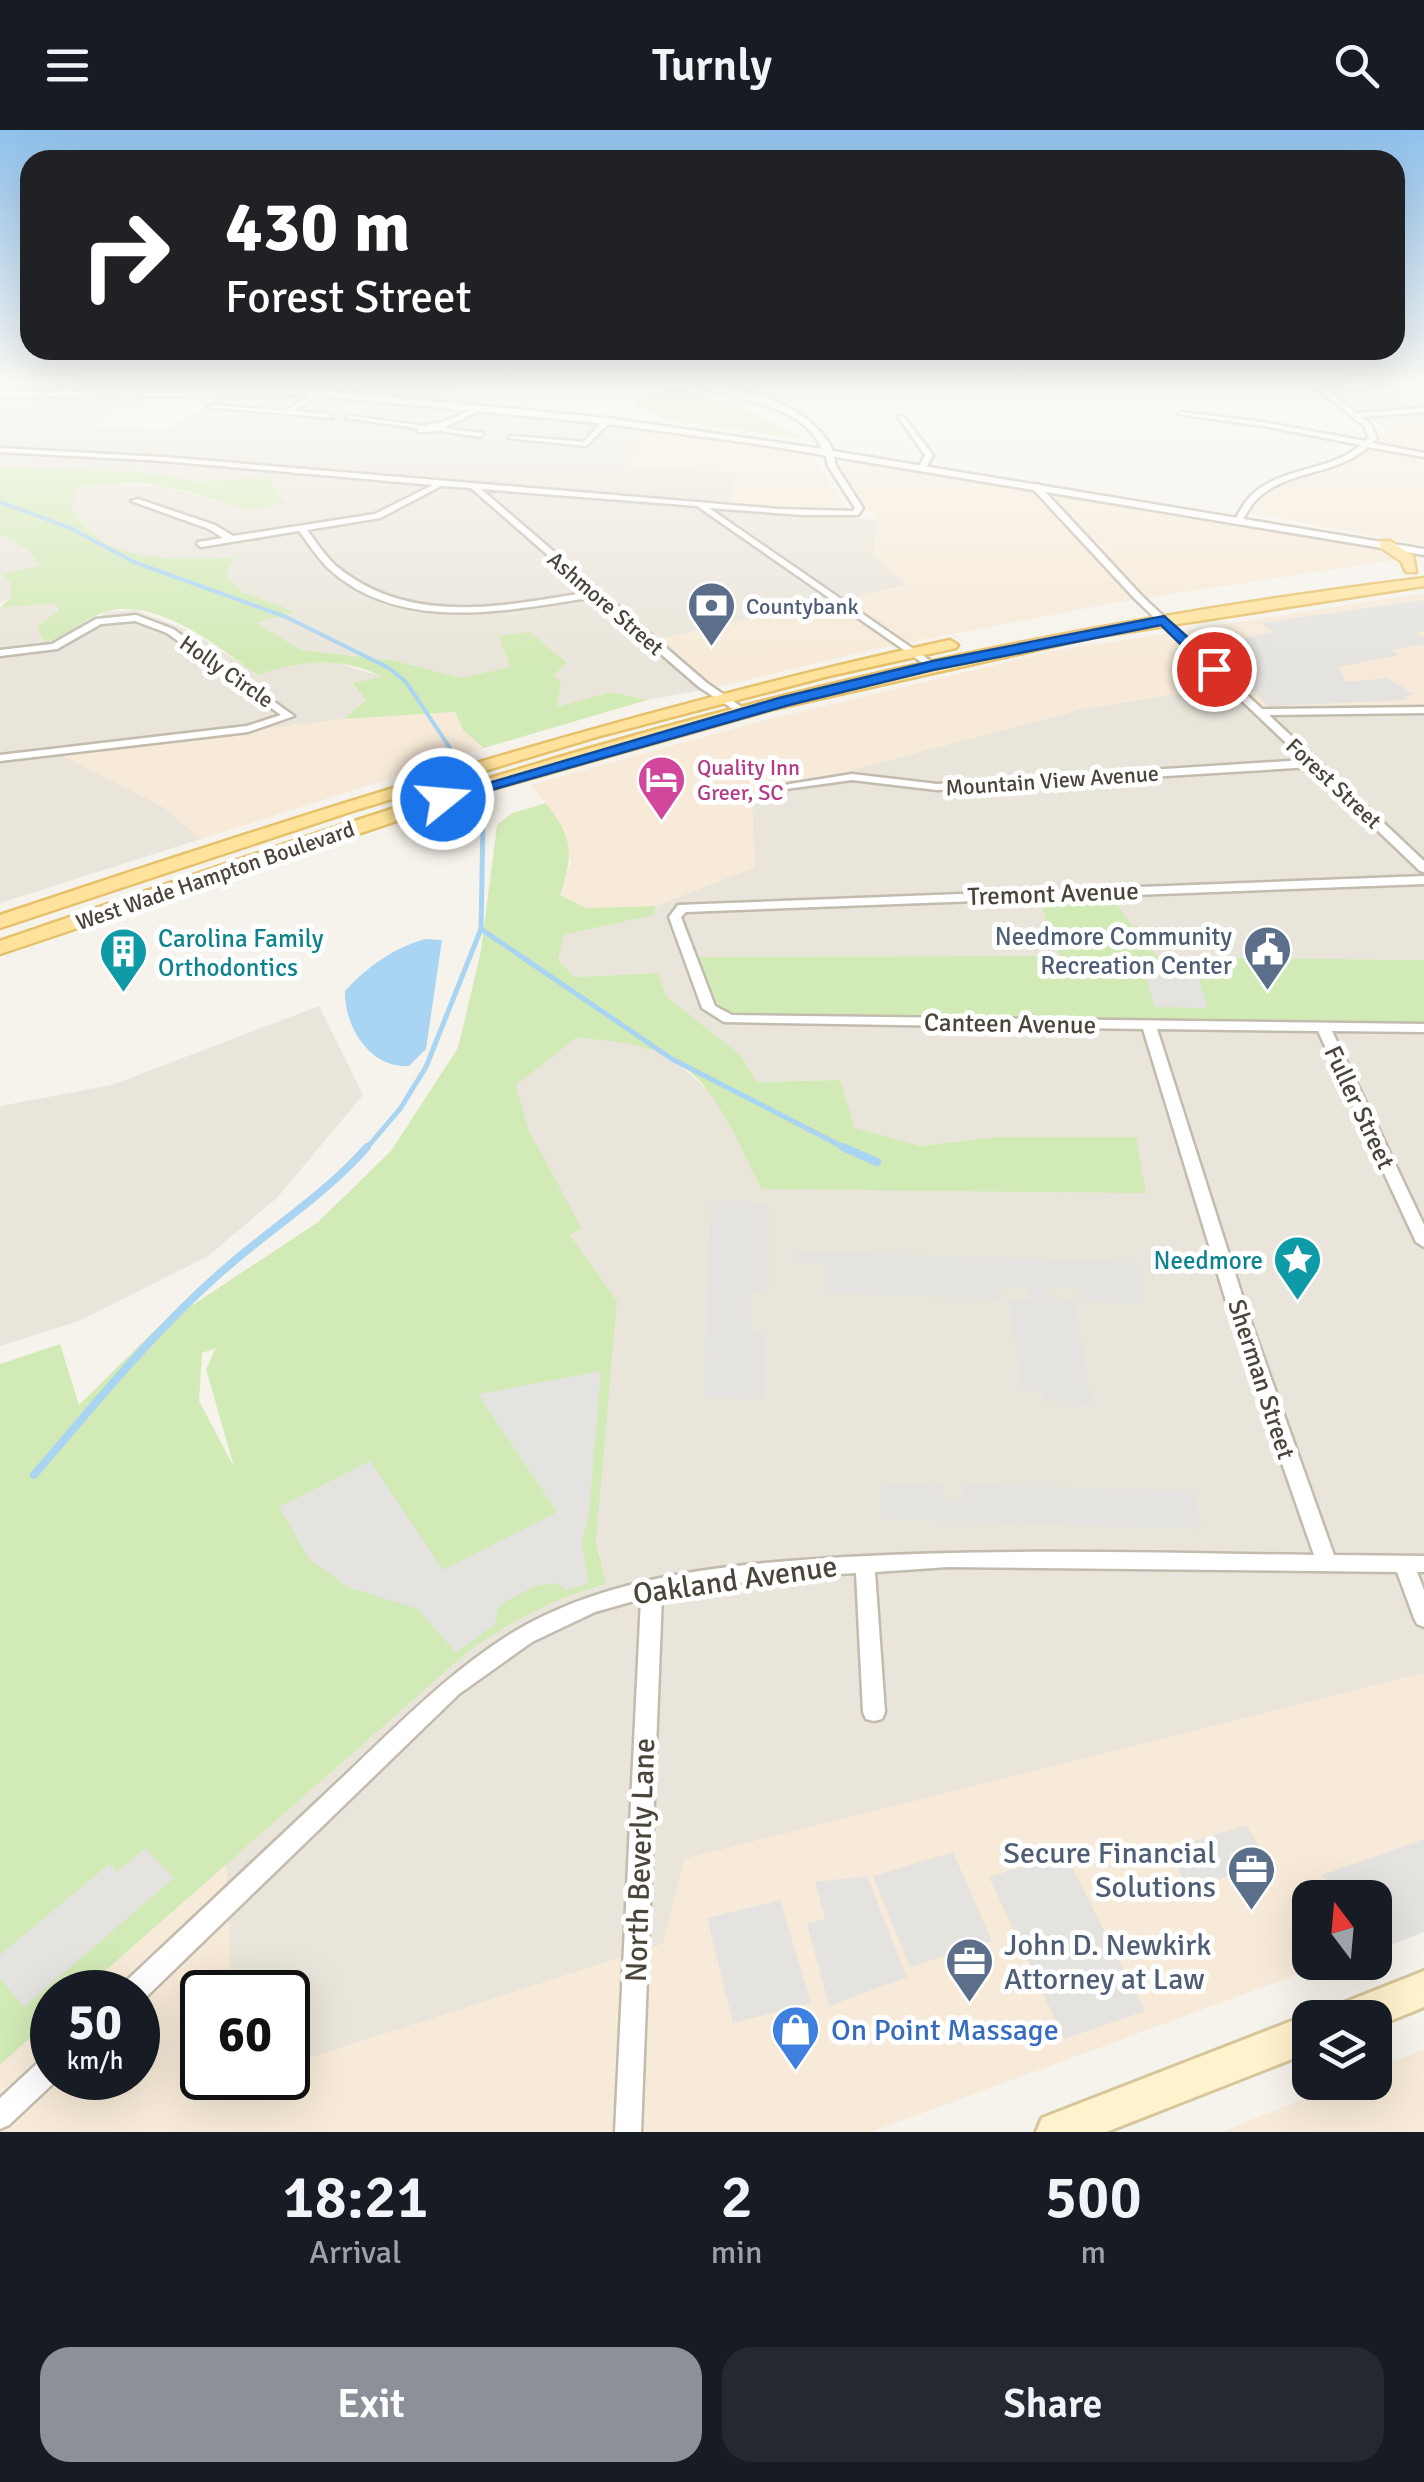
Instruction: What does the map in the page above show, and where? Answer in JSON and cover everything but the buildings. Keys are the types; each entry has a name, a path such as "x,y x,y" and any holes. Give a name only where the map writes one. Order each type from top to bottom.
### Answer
{"main road":[{"path":"1385,544 1408,559 1420,573"},
{"name":"West Wade Hampton Boulevard","path":"0,922 394,791 721,698 912,652 1420,573"},
{"name":"West Wade Hampton Boulevard","path":"0,948 402,812 635,741 1158,614"},
{"path":"614,726 635,741"},
{"path":"1392,2002 1424,1989"},
{"path":"1056,2132 1292,2041"}],"street":[{"path":"361,477 438,486 855,513 859,508 839,477"},
{"path":"981,477 1424,552"},
{"path":"1239,519 1269,485 1290,477"},
{"path":"201,544 384,514 438,486"},
{"name":"Forest Street","path":"1035,486 1158,614 1424,868"},
{"name":"Ashmore Street","path":"475,488 596,594 742,712"},
{"path":"136,501 212,528 231,539"},
{"path":"698,504 933,666"},
{"path":"302,529 342,576 419,607 475,614 596,594"},
{"name":"Holly Circle","path":"0,654 54,647 95,622 136,618 170,631 289,716 248,729 0,758"},
{"path":"1259,712 1424,710"},
{"name":"Mountain View Avenue","path":"790,787 852,777 937,787 1314,764"},
{"name":"Tremont Avenue","path":"682,908 1424,880"},
{"name":"Canteen Avenue","path":"682,908 674,917 685,954 710,1008 729,1019 1424,1028"},
{"name":"Sherman Street","path":"1148,1024 1239,1314 1326,1561"},
{"name":"Fuller Street","path":"1322,1025 1424,1242"},
{"name":"Oakland Avenue","path":"156,1970 480,1665 565,1615 652,1588 770,1570 865,1563 1056,1557 1414,1563"},
{"path":"865,1563 874,1712"},
{"path":"1414,1563 1424,1618"},
{"name":"North Beverly Lane","path":"628,2132 652,1588"},
{"path":"0,2116 30,2088"}],"shaded area":[{"path":"173,477 263,477 197,482"},
{"path":"269,477 736,477 727,507 877,520 909,585 663,638 713,688 647,700 611,692 557,708 560,683 500,636 511,667 461,678 396,661 302,650 254,622 293,612 243,592 226,576 233,558 150,558 122,551 90,535 72,507 76,487 98,483 166,487 245,509 283,504"},
{"path":"735,477 826,477 848,509 727,503"},
{"path":"847,477 943,477 1389,551 1402,559 1119,602 884,647 713,688 662,638 908,586 874,556 877,520"},
{"path":"1304,477 1424,477 1424,545 1249,513 1274,488"},
{"path":"0,534 29,550 41,567 1,575 11,583 11,597 0,603"},
{"path":"1424,593 1424,707 1250,710 1224,687 1086,708 843,772 751,788 755,867 656,906 586,908 560,894 571,861 546,803 530,785 765,720 1053,651"},
{"path":"1424,600 1424,631 1416,633 1424,638 1424,644 1391,650 1399,655 1338,667 1346,682 1387,678 1414,694 1405,697 1410,700 1268,706 1222,656 1230,641 1272,632 1261,623"},
{"path":"55,602 63,638 106,612 135,610 190,631 258,674 291,663 337,663 384,677 352,684 366,700 344,719 63,755 165,808 201,839 0,903 0,608"},
{"name":"Needmore","path":"1224,687 1250,710 1424,707 1424,960 1158,957 1110,898 1039,901 1061,956 696,957 1093,1020 1424,1025 1424,1673 685,1859 663,1944 310,2058 310,1970 230,1970 226,1864 470,1650 517,1618 564,1596 606,1584 515,1156 515,1084 576,1038 621,1040 666,1052 716,1098 763,1189 997,1137 921,1146 854,1128 840,1080 756,1082 739,1054 666,996 657,973 575,977 558,960 564,935 652,915 656,906 755,867 751,788 843,772 1086,708"},
{"path":"455,712 463,730 484,748 201,839 165,808 61,755 344,719"},
{"path":"1142,965 1194,965 1208,1008 1155,1007"},
{"path":"319,1006 363,1095 277,1198 208,1256 79,1321 0,1346 0,1106 112,1085"},
{"path":"746,1200 769,1206 769,1289 752,1292 750,1324 750,1332 765,1335 765,1399 704,1397 711,1203"},
{"path":"796,1251 1132,1262 1143,1277 1144,1304 1083,1301 1077,1288 1052,1287 1046,1294 1058,1301 1074,1300 1092,1404 1069,1408 1067,1403 1045,1401 1040,1391 1023,1390 1009,1301 1029,1300 1030,1293 1024,1288 1005,1287 999,1299 825,1293 826,1264 797,1262"},
{"path":"601,1371 589,1513 582,1542 588,1583 568,1590 555,1583 535,1586 506,1601 498,1608 495,1624 456,1653 418,1609 348,1587 309,1559 279,1507 370,1461 443,1570 557,1512 478,1394"},
{"path":"880,1483 943,1485 945,1501 963,1501 962,1484 1193,1491 1202,1529 882,1519"},
{"path":"1424,1673 1424,1927 1392,1908 1392,1880 1292,1880 1292,1976 871,2132 0,2132 0,2065 30,2038 30,2100 160,2100 160,1970 106,1970 226,1864 230,1970 180,1970 180,2100 310,2100 310,2058 663,1944 684,1859"},
{"path":"1246,1825 1270,1863 1189,1889 1167,1850"},
{"path":"1424,1839 1424,1932 1392,1944 1392,1880 1325,1880 1322,1875"},
{"path":"145,1848 174,1878 67,1970 30,1970 30,2002 24,2007 0,1978 0,1955 109,1864 117,1872"},
{"path":"953,1852 992,1941 910,1967 873,1876"},
{"path":"1065,1853 1145,2011 1064,2039 989,1877"},
{"path":"867,1876 907,1977 829,2006 807,1923 825,1919 815,1882"},
{"path":"780,1900 811,2003 733,2023 707,1918"},
{"path":"1424,2049 1424,2132 1222,2132 1300,2100 1392,2100 1392,2062"}],"green space":[{"path":"0,477 173,477 197,482 269,477 284,504 245,509 186,491 138,482 76,487 72,507 85,527 121,550 165,558 234,558 226,576 243,592 295,612 256,623 302,650 396,661 461,678 510,667 499,636 530,632 567,663 553,675 561,683 557,707 611,692 647,700 484,748 463,730 455,712 344,719 366,700 352,683 382,677 352,666 321,662 258,675 188,628 148,612 128,609 108,611 44,642 37,627 58,611 55,603 0,608 11,597 11,583 0,574 40,566 29,550 0,534"},
{"path":"546,803 562,827 568,846 568,868 560,895 586,908 656,906 653,915 564,935 558,960 575,977 658,973 666,996 739,1054 757,1082 840,1080 855,1128 921,1146 997,1137 1136,1137 1146,1193 762,1189 729,1124 696,1077 676,1061 650,1049 576,1038 516,1085 528,1129 582,1229 569,1234 617,1301 596,1540 606,1584 535,1611 470,1650 106,1970 30,1970 30,2038 0,2065 0,1364 60,1344 79,1405 155,1330 318,1222 391,1151 458,1048 481,951 497,825 512,813","holes":["216,1348 206,1369 234,1467 199,1401 202,1353"]},
{"path":"1111,898 1158,957 1424,960 1424,1025 729,1015 721,1010 695,957 1060,956 1039,901"}],"water":[{"path":"425,939 442,940 426,1049 409,1066 395,1065 371,1053 362,1043 349,1018 345,991 381,959"}],"waterway":[{"path":"0,502 70,528 134,562 286,617 389,668 406,682 450,748"},
{"path":"483,824 484,816"},
{"path":"481,929 483,822"},
{"path":"365,1150 400,1109 426,1067 481,929"},
{"path":"481,929 672,1059 844,1148"},
{"path":"34,1475 175,1316 227,1267 335,1180 367,1147"},
{"path":"844,1148 877,1162"},
{"path":"844,1148 849,1150"}],"place":[{"name":"Countybank","path":"711,648"},
{"name":"Quality Inn Greer, SC","path":"662,822"},
{"name":"Needmore Community Recreation Center","path":"1267,992"},
{"name":"Carolina Family Orthodontics","path":"123,994"},
{"name":"Needmore","path":"1298,1302"},
{"name":"Secure Financial Solutions","path":"1251,1912"},
{"name":"John D. Newkirk Attorney at Law","path":"969,2004"},
{"name":"On Point Massage","path":"796,2072"}],"route":[{"path":"443,799 785,701 1064,638 1164,620 1214,669"}]}
